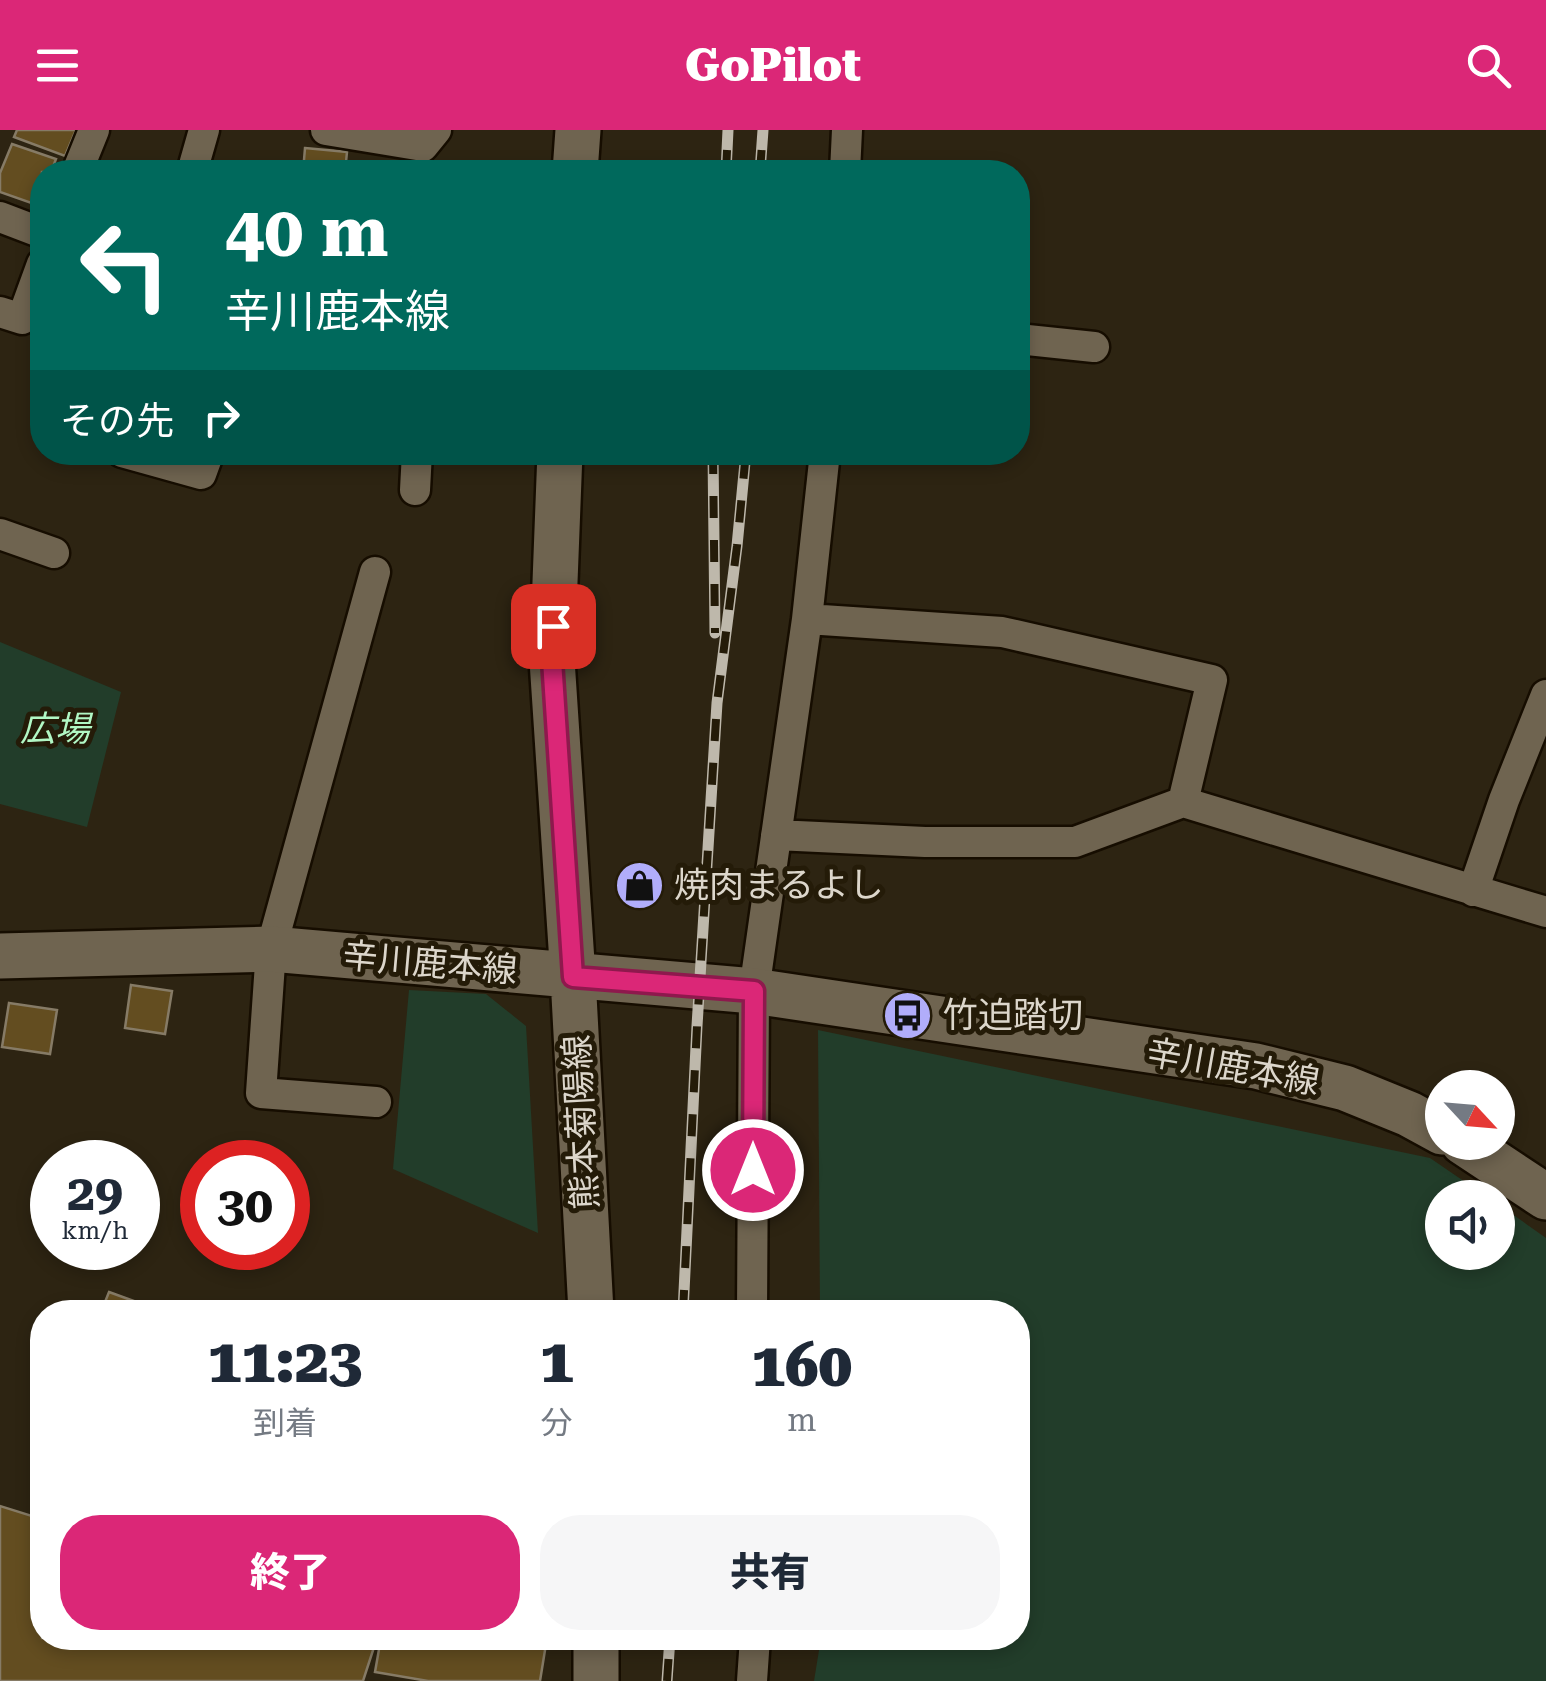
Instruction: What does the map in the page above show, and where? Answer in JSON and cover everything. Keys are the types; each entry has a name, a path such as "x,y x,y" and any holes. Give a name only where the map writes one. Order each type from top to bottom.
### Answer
{"main road":[{"path":"576,160 578,130"},
{"name":"熊本菊陽線","path":"560,465 552,660 590,1300"},
{"name":"辛川鹿本線","path":"0,956 271,949 754,991 1256,1066 1346,1088 1425,1123"},
{"path":"1490,1160 1546,1197"},
{"path":"596,1650 596,1681"}],"street":[{"path":"82,160 94,130"},
{"path":"195,160 204,130"},
{"path":"326,130 427,149"},
{"path":"846,160 847,130"},
{"path":"0,217 30,228"},
{"path":"0,312 22,319 30,297"},
{"path":"1030,340 1094,348"},
{"path":"168,465 200,474 203,465"},
{"path":"414,490 416,465"},
{"path":"752,1300 754,991 807,620 824,465"},
{"path":"0,534 54,554"},
{"path":"375,572 271,949 261,1093 376,1102"},
{"path":"807,620 1002,632 1212,680 1182,802"},
{"path":"1474,891 1504,800 1546,695"},
{"path":"776,835 925,842 1075,842 1182,802 1546,912"},
{"path":"752,1681 754,1650"}],"green space":[{"name":"広場","path":"0,642 121,692 87,827 0,804"},
{"path":"409,990 486,994 526,1026 538,1233 393,1169"},
{"path":"818,1030 1433,1160 1462,1180 1425,1180 1425,1270 1515,1270 1515,1216 1546,1238 1546,1681 814,1681 819,1650 1030,1650 1030,1300 820,1300"}],"building":[{"path":"17,130 76,130 65,156 14,137"},
{"path":"12,144 56,159 30,160 30,203 0,192 0,173"},
{"path":"305,148 347,152 346,160 304,160"},
{"path":"131,985 172,991 165,1034 125,1028"},
{"path":"9,1003 57,1010 50,1054 2,1047"},
{"path":"109,1292 131,1300 106,1300"},
{"path":"0,1506 30,1515 30,1650 373,1650 363,1681 0,1681"},
{"path":"379,1650 545,1650 540,1681 428,1681 375,1672"}],"railway":[{"path":"727,160 728,130"},
{"path":"761,160 763,130"},
{"path":"713,465 715,633"},
{"path":"684,1300 717,703 745,465"},
{"path":"667,1681 669,1650"}],"place":[{"name":"焼肉まるよし","path":"639,885"},
{"name":"竹迫踏切","path":"908,1015"}],"route":[{"path":"553,626 573,977 754,991 753,1170"}]}
